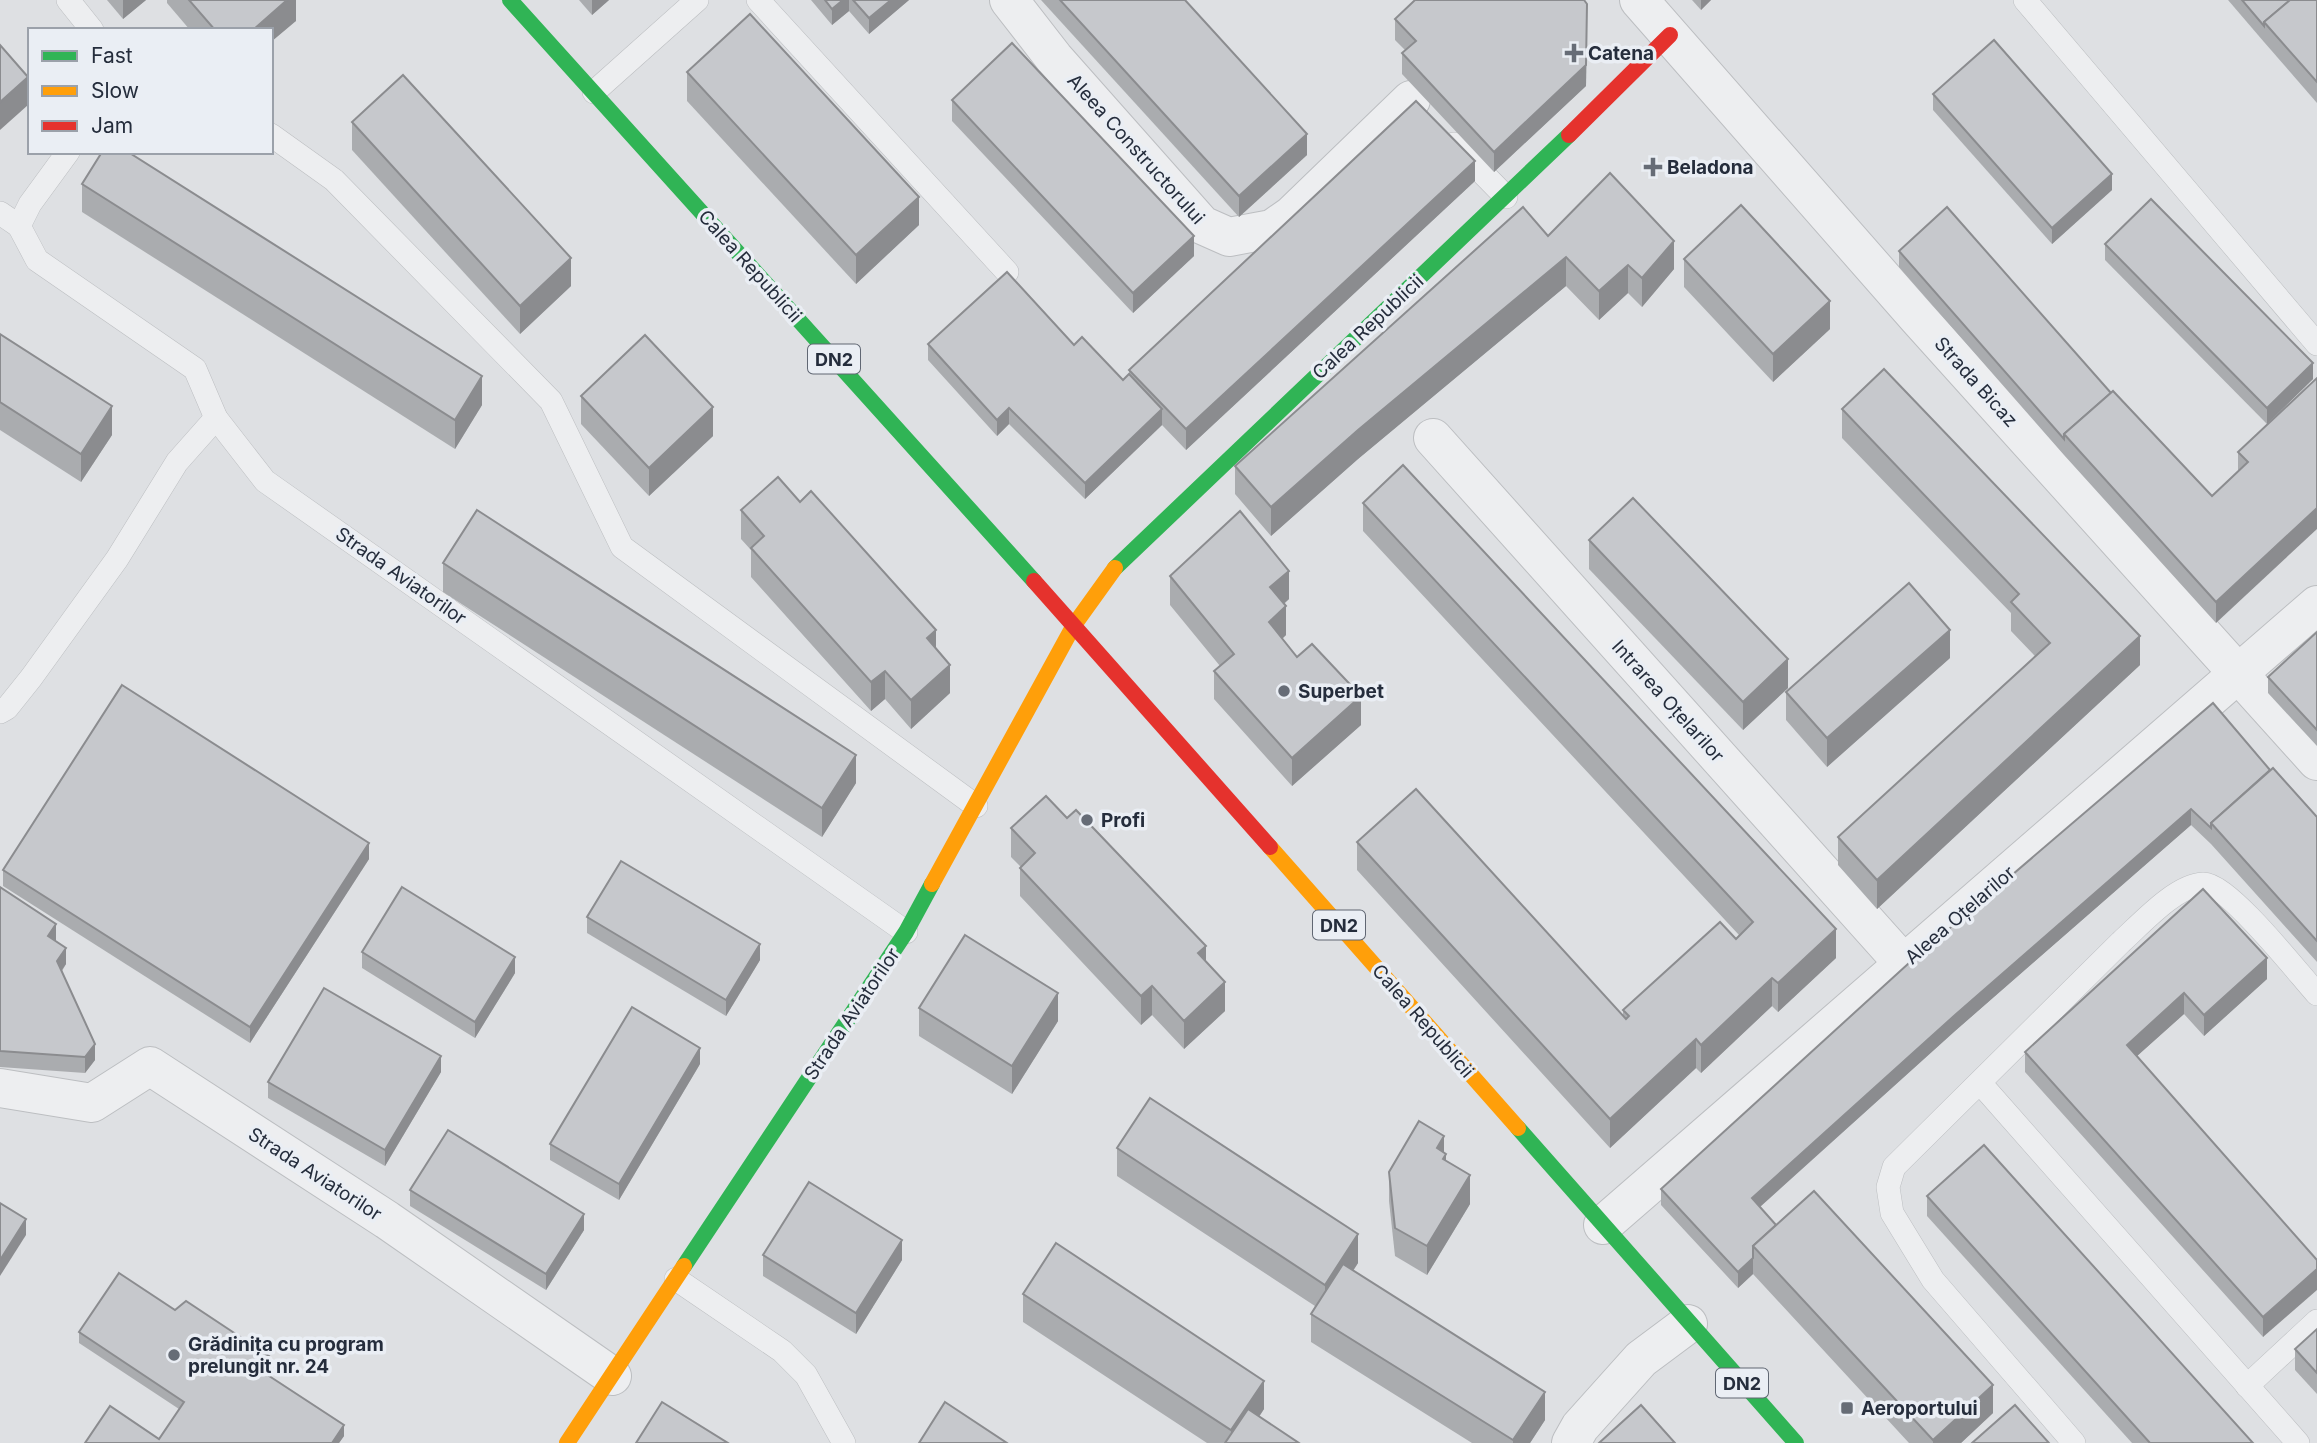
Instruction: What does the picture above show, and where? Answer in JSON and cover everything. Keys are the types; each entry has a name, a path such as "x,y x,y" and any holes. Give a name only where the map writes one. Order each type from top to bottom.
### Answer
{"main road":[{"name":"Calea Republicii","path":"510,0 1074,625 1604,1225 1688,1324 1796,1443"},
{"name":"Calea Republicii","path":"1074,625 1119,562 1506,197 1670,36"},
{"name":"Strada Aviatorilor","path":"567,1443 906,932 1074,625"}],"street":[{"name":"Aleea Constructorului","path":"1009,0 1054,58 1202,225 1229,237 1272,229 1427,116"},
{"name":"Strada Bicaz","path":"1639,0 1918,318 2317,761"},
{"name":"Intrarea Oțelarilor","path":"1433,438 1903,964"},
{"name":"Aleea Oțelarilor","path":"1604,1225 2317,605"},
{"name":"Strada Aviatorilor","path":"0,1087 92,1102 150,1066 387,1220 612,1376"},
{"path":"1571,1443 1580,1427 1641,1359 1688,1324"}],"lane":[{"path":"68,0 90,28"},
{"path":"594,92 697,0"},
{"path":"758,0 1007,272"},
{"path":"2025,0 2317,344"},
{"path":"1427,116 1506,197"},
{"path":"273,136 334,180 551,401 622,547 976,806"},
{"path":"0,214 19,226 30,204 67,154"},
{"name":"Strada Aviatorilor","path":"19,226 37,260 195,369 216,418 265,481 906,932"},
{"path":"0,712 7,708 31,678 117,559 177,461 216,418"},
{"path":"2074,1443 1933,1280 1892,1213 1888,1187 1895,1167 2150,916 2185,889 2205,883 2224,892 2246,913 2317,994"},
{"path":"1981,1084 2298,1443"},
{"path":"676,1279 782,1351 807,1375 844,1443"},
{"path":"2247,1386 2317,1321"}],"building":[{"path":"189,0 287,0 255,28 213,28"},
{"path":"825,0 843,0 832,9"},
{"path":"853,0 891,0 869,18"},
{"path":"1060,0 1185,0 1307,134 1239,196"},
{"path":"1415,0 1584,0 1587,4 1586,65 1494,152 1402,53 1416,41 1395,19"},
{"path":"2242,0 2290,0 2264,22 2264,26"},
{"path":"2290,0 2317,0 2317,82 2264,22"},
{"path":"750,14 919,197 856,255 687,72"},
{"path":"1994,40 2112,174 2052,228 1933,94"},
{"path":"1012,43 1194,236 1133,293 952,100"},
{"path":"0,45 28,77 0,102"},
{"path":"403,75 571,258 520,306 352,122"},
{"path":"1416,101 1475,161 1186,429 1129,370"},
{"path":"101,154 131,154 482,376 455,420 82,184"},
{"path":"1610,173 1674,241 1642,278 1628,265 1599,291 1566,257 1358,430 1271,507 1235,466 1523,207 1548,236"},
{"path":"2151,199 2313,363 2267,408 2105,244"},
{"path":"1741,205 1830,301 1773,354 1684,259"},
{"path":"1947,207 2111,393 2064,434 2064,439 1899,251"},
{"path":"1007,272 1074,345 1082,337 1123,380 1129,374 1162,409 1085,483 1009,408 997,420 928,344"},
{"path":"0,334 112,406 81,454 0,402"},
{"path":"645,335 713,407 649,468 581,396"},
{"path":"1884,369 2140,636 1877,880 1838,837 2050,643 2011,602 2019,594 1842,409"},
{"path":"2317,378 2317,508 2216,602 2064,434 2113,391 2212,496 2248,462 2238,452"},
{"path":"1403,465 1836,929 1778,983 1772,978 1701,1045 1696,1039 1610,1119 1357,842 1416,789 1626,1019 1629,1016 1623,1010 1720,922 1736,939 1753,922 1363,503"},
{"path":"778,477 800,502 811,491 936,630 927,638 950,665 911,700 885,671 871,682 751,548 764,536 741,510"},
{"path":"1633,498 1788,659 1743,702 1589,540"},
{"path":"477,510 856,755 822,808 443,563"},
{"path":"1240,511 1289,571 1270,587 1286,606 1269,622 1297,657 1312,644 1361,696 1292,758 1214,671 1234,654 1170,576"},
{"path":"1909,583 1950,630 1827,738 1786,692"},
{"path":"2317,632 2317,730 2268,677"},
{"path":"122,685 369,843 250,1027 3,870"},
{"path":"2213,703 2270,770 2211,823 2211,828 2191,809 1955,1015 1752,1198 1776,1225 1753,1246 1753,1258 1738,1272 1661,1189 1909,963"},
{"path":"2273,768 2317,817 2317,941 2211,823"},
{"path":"1046,796 1067,818 1076,810 1206,946 1198,953 1225,982 1184,1021 1152,986 1141,996 1020,868 1035,853 1011,828"},
{"path":"621,861 760,944 726,1000 587,917"},
{"path":"0,887 56,924 48,936 66,948 57,961 95,1044 85,1057 0,1051"},
{"path":"402,887 515,957 475,1022 362,952"},
{"path":"2203,889 2267,958 2204,1015 2184,993 2127,1045 2317,1260 2317,1269 2263,1317 2025,1052"},
{"path":"965,935 1058,993 1012,1066 919,1008"},
{"path":"324,988 441,1056 385,1150 268,1082"},
{"path":"632,1007 700,1048 619,1184 550,1144"},
{"path":"1150,1098 1358,1234 1325,1285 1117,1148"},
{"path":"1419,1121 1444,1136 1437,1148 1446,1154 1443,1159 1470,1175 1427,1246 1395,1228 1389,1172"},
{"path":"448,1130 584,1214 546,1274 410,1190"},
{"path":"1984,1145 2253,1443 2150,1443 1927,1196"},
{"path":"809,1182 902,1240 856,1313 763,1255"},
{"path":"1814,1191 1993,1385 1933,1440 1753,1246"},
{"path":"0,1203 26,1219 0,1260"},
{"path":"1056,1243 1264,1381 1231,1430 1023,1294"},
{"path":"1343,1264 1545,1392 1513,1440 1311,1314"},
{"name":"Grădinița cu program prelungit nr. 24","path":"119,1273 175,1310 186,1301 269,1356 260,1370 344,1425 332,1443 85,1443 110,1406 159,1439 184,1402 79,1332"},
{"path":"2317,1329 2317,1373 2295,1349"},
{"path":"662,1402 728,1443 636,1443"},
{"path":"945,1402 1007,1443 919,1443"},
{"path":"1641,1405 1675,1443 1599,1443"},
{"path":"2015,1405 2049,1443 1972,1443"},
{"path":"1248,1409 1299,1443 1225,1443"}],"traffic: fast":[{"path":"510,0 1034,581"},
{"path":"1115,568 1569,135"},
{"path":"684,1266 906,932 932,884"},
{"path":"1518,1128 1796,1443"}],"traffic: slow":[{"path":"932,884 1074,625 1115,568"},
{"path":"1270,847 1518,1128"},
{"path":"567,1443 684,1266"}],"traffic: jam":[{"path":"1569,135 1670,35"},
{"path":"1034,581 1270,847"}],"place":[{"name":"Catena","path":"1574,53"},
{"name":"Beladona","path":"1653,167"},
{"name":"Superbet","path":"1284,691"},
{"name":"Profi","path":"1087,820"},
{"name":"Grădinița cu program prelungit nr. 24","path":"174,1355"},
{"name":"Aeroportului","path":"1847,1408"}]}
